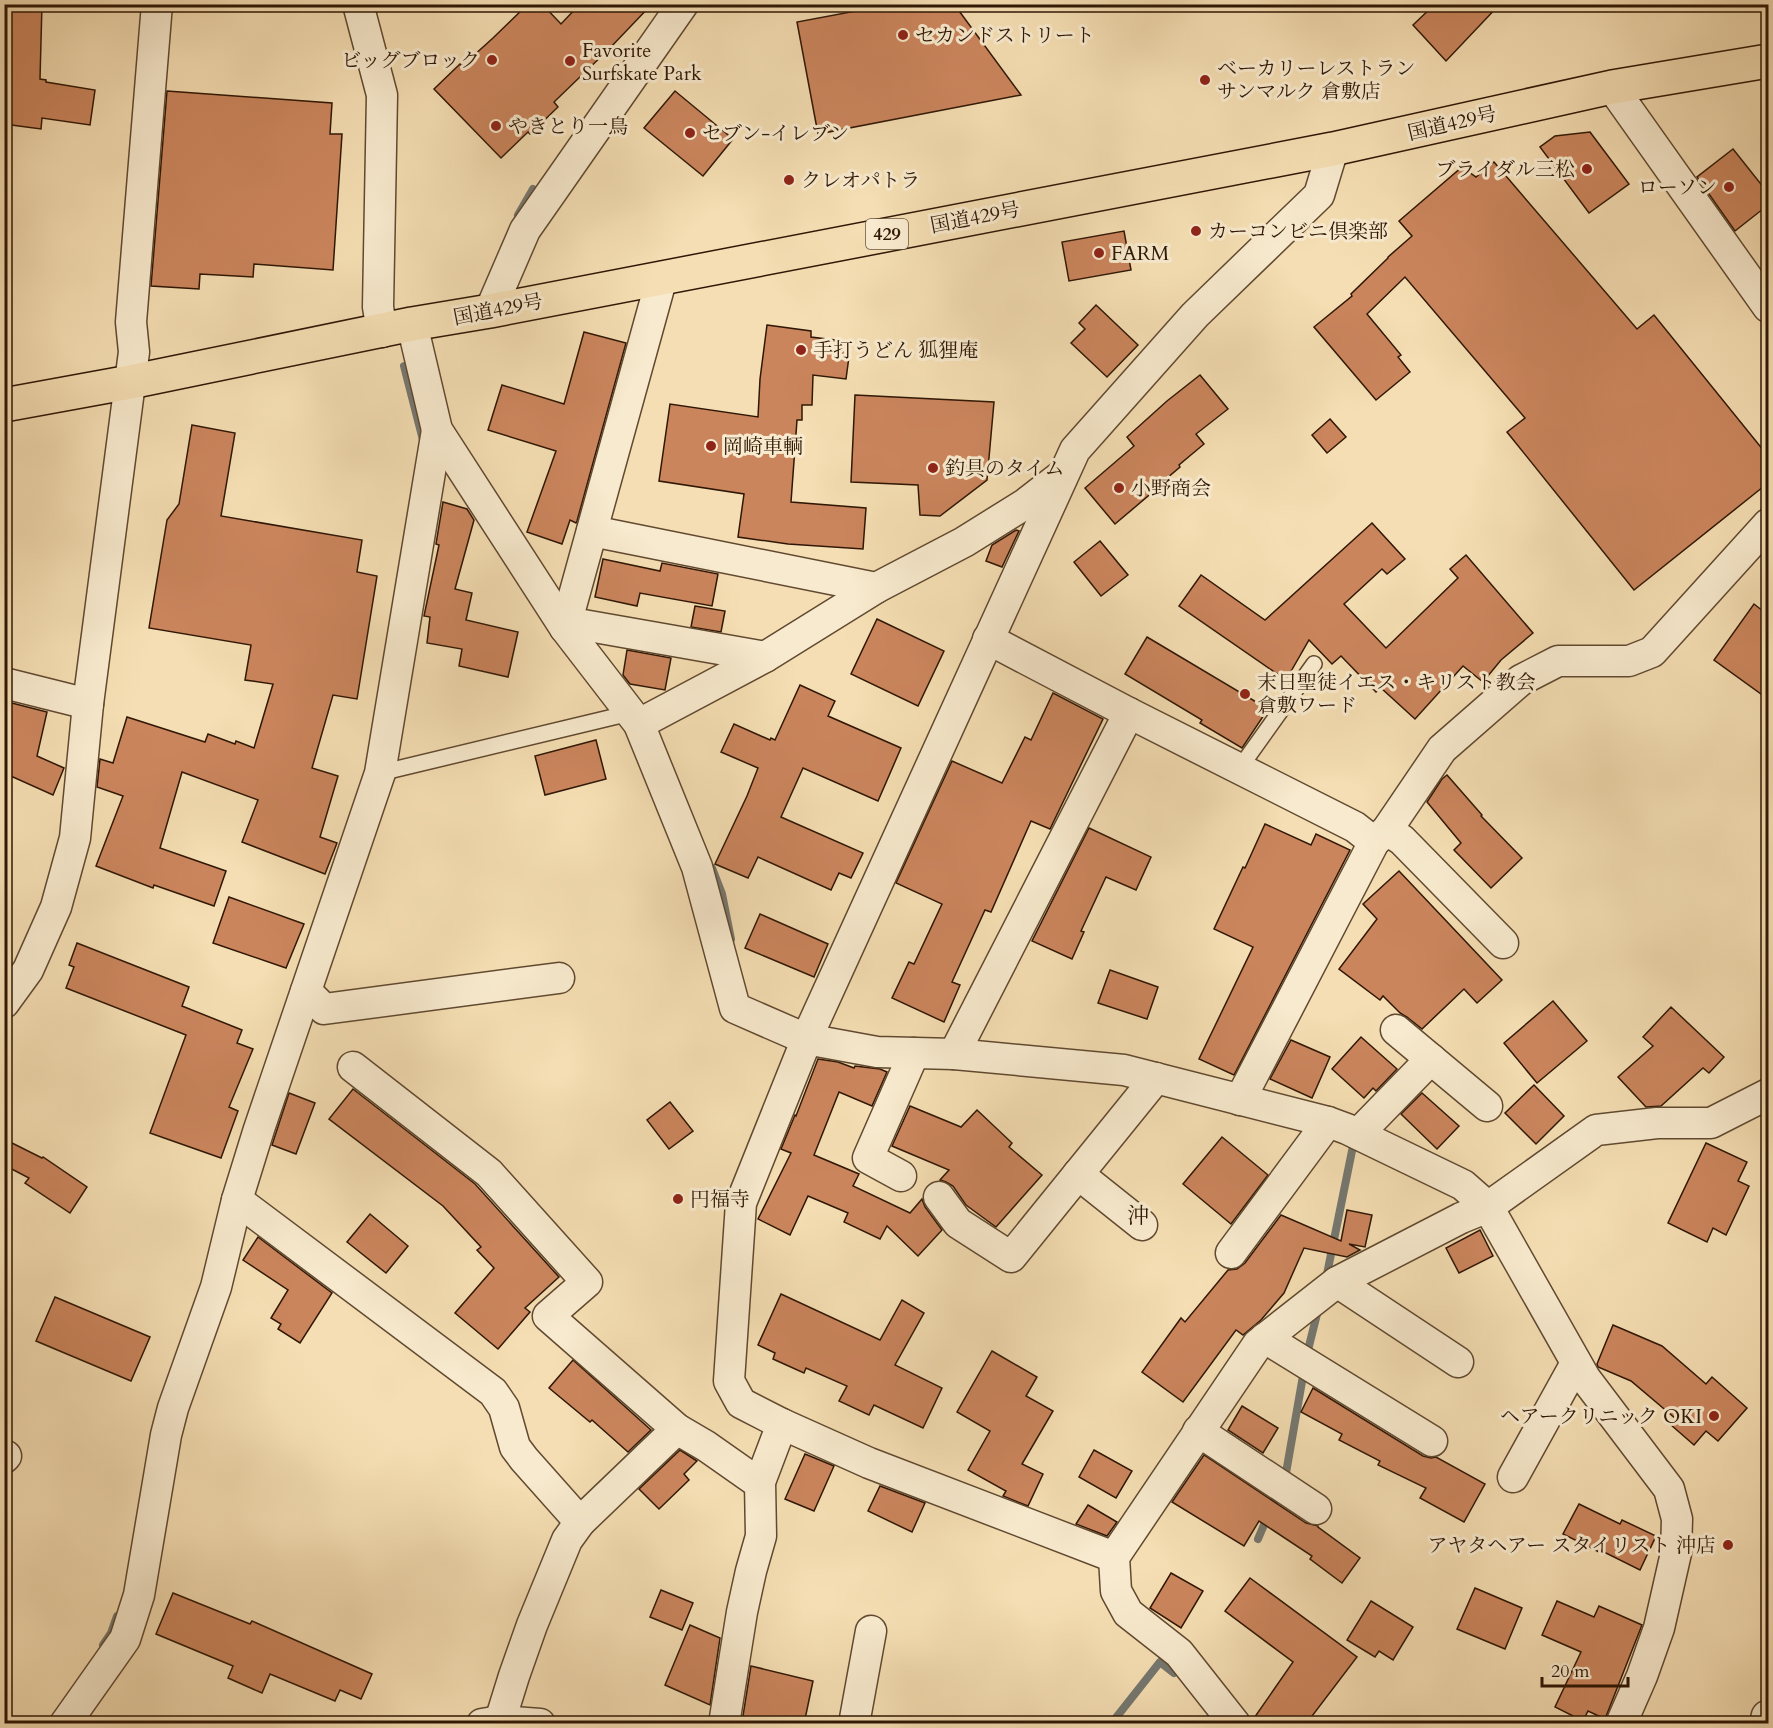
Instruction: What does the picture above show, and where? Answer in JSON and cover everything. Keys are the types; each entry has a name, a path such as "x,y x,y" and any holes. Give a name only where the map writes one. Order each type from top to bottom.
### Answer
{"highway":[{"name":"国道429号","path":"4,405 1333,149 1612,87 1768,61"}],"street":[{"path":"4,1003 28,970 56,907 75,838 80,702 134,352 131,322 157,4"},
{"path":"358,4 382,95 378,307 397,328 437,430 566,625 634,719 697,867 735,1008 877,1052 914,1053 958,1046 1244,1090 1358,1134 1463,1185 1488,1207 1585,1378 1669,1489 1677,1519 1676,1553 1659,1628 1642,1676 1620,1724"},
{"path":"490,311 525,230 684,4"},
{"path":"1612,87 1768,307"},
{"path":"1114,1557 869,1463 741,1403 729,1381 741,1203 810,1031 1075,450 1195,315 1319,195 1333,149"},
{"path":"566,625 662,277"},
{"path":"65,1724 125,1639 139,1595 173,1408 216,1287 237,1200 380,773 437,430"},
{"path":"634,719 765,657 876,588 974,535 1025,504 1065,472"},
{"path":"1244,1090 1380,836 1442,750 1521,680 1558,661 1629,661 1652,652 1768,524"},
{"path":"592,531 876,588"},
{"path":"566,625 765,657"},
{"path":"988,639 1355,827 1380,836 1402,840 1503,943"},
{"path":"4,683 80,702"},
{"path":"958,1046 1129,713"},
{"path":"306,991 324,1008 559,978"},
{"path":"1396,1030 1487,1106"},
{"path":"901,1176 868,1158 914,1053"},
{"path":"1358,1134 1431,1059"},
{"path":"352,1066 489,1173 587,1282 548,1316 677,1429 760,1482"},
{"path":"939,1197 958,1223 1011,1257 1156,1078"},
{"path":"1235,1724 1179,1653 1128,1612 1116,1591 1114,1557 1257,1344 1328,1288 1461,1218 1488,1207 1596,1130 1657,1123 1711,1123 1768,1094"},
{"path":"1231,1253 1328,1122"},
{"path":"1078,1174 1142,1225"},
{"path":"237,1200 493,1392 504,1408 515,1447 580,1522"},
{"path":"1328,1288 1458,1362"},
{"path":"1265,1338 1432,1440"},
{"path":"1513,1477 1576,1363"},
{"path":"724,1724 742,1612 761,1536 760,1482 782,1424"},
{"path":"540,1724 491,1722 514,1676 532,1624 567,1540 580,1522 677,1429"},
{"path":"1198,1431 1316,1509"},
{"path":"854,1724 871,1632"},
{"path":"1767,1724 1768,1717"}],"lane":[{"path":"1239,769 1314,664"},
{"path":"380,773 634,719"}],"building":[{"path":"4,4 42,4 40,79 95,90 90,125 42,118 41,129 4,124"},
{"path":"528,4 542,4 561,24 580,4 652,4 554,102 558,107 501,158 434,89"},
{"path":"893,4 954,4 1021,95 818,134 797,22"},
{"path":"1435,4 1500,4 1446,61 1413,25"},
{"path":"167,91 332,103 330,134 342,134 333,270 254,264 253,277 200,274 199,289 151,286"},
{"path":"675,91 733,139 703,176 644,128"},
{"path":"1590,132 1629,184 1589,213 1540,147 1555,136"},
{"path":"1733,149 1768,193 1768,205 1735,231 1697,177"},
{"path":"1494,162 1637,329 1654,315 1768,456 1768,483 1634,590 1507,432 1525,418 1405,277 1367,314 1401,355 1398,357 1410,372 1376,400 1314,327 1352,296 1351,294 1388,257 1412,236 1399,221 1462,167 1476,177"},
{"path":"1124,231 1131,270 1069,281 1062,242"},
{"path":"1096,305 1138,345 1107,377 1071,343 1085,329 1079,323"},
{"path":"767,325 811,331 811,337 851,342 846,379 813,375 812,405 802,405 802,420 797,420 791,502 866,508 863,549 788,544 738,537 744,494 659,481 670,404 758,417"},
{"path":"584,332 626,343 577,521 576,523 570,520 562,544 527,532 556,451 488,430 502,385 564,404"},
{"path":"1200,375 1228,409 1196,434 1204,444 1115,524 1085,488 1134,446 1127,437"},
{"path":"855,395 994,402 987,480 940,516 920,515 918,485 851,482"},
{"path":"1330,419 1346,437 1327,453 1312,435"},
{"path":"192,425 235,433 221,516 362,540 357,572 377,576 357,699 333,695 312,768 338,776 320,837 337,843 325,874 242,842 258,800 182,772 160,848 226,871 214,906 154,885 153,888 96,866 123,796 97,787 100,759 113,763 127,717 205,742 208,734 254,748 273,684 245,680 251,645 149,628 167,520 179,504"},
{"path":"443,502 467,509 474,520 455,589 472,593 466,620 518,632 508,677 459,666 462,649 427,643 430,617 424,616 439,545 436,544"},
{"path":"1372,523 1405,559 1387,574 1382,569 1344,604 1386,648 1458,578 1450,569 1466,555 1533,633 1501,660 1483,682 1463,666 1415,719 1381,688 1376,692 1341,656 1332,664 1309,640 1286,680 1179,606 1201,575 1265,620"},
{"path":"1016,530 1019,531 1002,567 986,561 992,545"},
{"path":"1100,541 1128,575 1101,596 1074,562"},
{"path":"603,559 660,571 662,563 718,574 712,606 640,593 637,606 595,597"},
{"path":"1754,604 1768,615 1768,699 1714,660"},
{"path":"695,606 725,611 721,632 691,627"},
{"path":"877,619 944,651 918,706 851,674"},
{"path":"1147,637 1268,709 1242,748 1200,723 1202,720 1125,674"},
{"path":"627,650 671,658 665,690 630,684 623,675"},
{"path":"800,685 835,701 828,716 901,748 878,801 803,768 781,817 863,853 851,878 839,873 831,890 758,857 748,878 715,864 758,768 721,752 734,724 770,740 771,738 775,740"},
{"path":"1053,693 1103,719 1050,829 1031,821 991,912 985,910 952,982 960,985 944,1022 892,998 909,962 914,964 942,904 896,883 952,761 1002,783 1025,737 1031,740"},
{"path":"4,701 47,712 37,756 64,768 53,795 4,773"},
{"path":"596,740 606,779 545,795 535,756"},
{"path":"1447,775 1481,816 1522,858 1491,888 1454,850 1461,843 1427,802"},
{"path":"1265,824 1311,845 1316,834 1350,850 1234,1075 1199,1059 1253,947 1214,929"},
{"path":"1089,828 1151,857 1136,890 1106,877 1081,931 1084,932 1072,959 1032,941"},
{"path":"1399,871 1502,980 1477,1003 1464,989 1422,1029 1400,1013 1383,996 1380,1000 1339,969 1377,919 1363,904"},
{"path":"229,897 304,924 286,968 213,943"},
{"path":"760,914 828,944 814,977 745,948"},
{"path":"77,943 189,987 182,1006 242,1030 237,1043 253,1049 229,1107 238,1111 221,1158 150,1133 186,1035 66,988 74,967 69,965"},
{"path":"1110,970 1158,987 1147,1019 1098,1003"},
{"path":"1553,1001 1587,1041 1537,1083 1504,1043"},
{"path":"1671,1007 1724,1057 1709,1073 1703,1068 1661,1106 1646,1107 1618,1077 1653,1046 1643,1037"},
{"path":"1361,1037 1397,1069 1376,1091 1373,1088 1364,1098 1332,1069"},
{"path":"1291,1040 1330,1057 1312,1098 1270,1079"},
{"path":"818,1059 838,1062 854,1068 855,1066 880,1069 887,1072 872,1106 839,1092 814,1155 859,1174 853,1186 910,1213 922,1199 925,1207 942,1230 918,1256 887,1226 880,1239 844,1222 848,1213 808,1196 790,1235 758,1219 791,1153 781,1149"},
{"path":"1534,1085 1564,1116 1536,1144 1505,1113"},
{"path":"353,1089 475,1184 559,1277 525,1308 530,1312 498,1349 455,1313 494,1268 477,1250 481,1247 443,1206 329,1119"},
{"path":"289,1093 315,1103 296,1154 272,1145"},
{"path":"1422,1093 1459,1126 1437,1149 1401,1114"},
{"path":"670,1102 693,1131 669,1149 647,1120"},
{"path":"910,1106 961,1127 977,1110 1012,1143 1009,1147 1042,1175 996,1227 966,1205 953,1186 940,1180 949,1170 892,1146"},
{"path":"1222,1137 1268,1175 1231,1224 1183,1184"},
{"path":"4,1139 43,1157 87,1187 70,1213 25,1183 29,1178 4,1165"},
{"path":"1706,1143 1747,1162 1738,1181 1749,1186 1726,1235 1713,1228 1707,1242 1668,1223"},
{"path":"1347,1210 1372,1215 1365,1247 1349,1244 1360,1250 1347,1257 1304,1248 1284,1293 1261,1320 1243,1335 1236,1330 1183,1402 1142,1372 1181,1318 1185,1322 1228,1270 1237,1269 1245,1263 1281,1215 1341,1241"},
{"path":"370,1214 408,1246 386,1273 347,1242"},
{"path":"1480,1230 1493,1256 1459,1273 1446,1248"},
{"path":"258,1237 332,1293 300,1343 278,1329 281,1324 271,1318 288,1290 243,1260"},
{"path":"781,1294 880,1340 902,1300 924,1313 895,1365 942,1388 923,1428 874,1405 869,1415 839,1401 847,1386 806,1368 804,1373 773,1359 775,1353 758,1345"},
{"path":"55,1297 150,1337 131,1381 36,1341"},
{"path":"1613,1325 1662,1346 1706,1384 1712,1377 1747,1408 1718,1441 1706,1431 1694,1445 1671,1425 1676,1419 1631,1381 1598,1367 1597,1364"},
{"path":"992,1351 1037,1377 1026,1396 1053,1411 1022,1464 1043,1474 1028,1506 1003,1496 1006,1491 968,1470 990,1431 957,1412"},
{"path":"573,1360 651,1430 628,1452 592,1420 590,1422 549,1388"},
{"path":"1313,1388 1423,1456 1436,1457 1485,1484 1464,1522 1420,1498 1426,1488 1378,1465 1380,1461 1339,1440 1342,1434 1301,1412"},
{"path":"1242,1406 1278,1428 1263,1453 1228,1430"},
{"path":"680,1450 697,1461 684,1474 689,1480 659,1509 639,1489"},
{"path":"1094,1450 1132,1471 1116,1498 1079,1477"},
{"path":"805,1454 834,1466 814,1511 785,1499"},
{"path":"1204,1455 1306,1523 1318,1526 1360,1558 1342,1583 1310,1559 1312,1556 1259,1521 1244,1546 1172,1502"},
{"path":"880,1486 925,1503 912,1532 868,1511"},
{"path":"1579,1504 1620,1524 1622,1520 1656,1536 1640,1570 1563,1534"},
{"path":"1088,1505 1117,1522 1107,1536 1076,1524"},
{"path":"1171,1573 1203,1591 1181,1628 1150,1608"},
{"path":"1250,1578 1357,1657 1306,1724 1252,1724 1293,1662 1225,1611"},
{"path":"1475,1588 1522,1608 1505,1649 1457,1629"},
{"path":"661,1590 693,1603 682,1630 650,1617"},
{"path":"173,1593 250,1624 252,1621 372,1674 361,1699 340,1690 335,1701 270,1674 262,1693 228,1678 233,1666 156,1634"},
{"path":"1371,1601 1413,1627 1393,1660 1379,1651 1375,1657 1347,1640"},
{"path":"1557,1601 1594,1617 1599,1606 1642,1625 1605,1719 1588,1711 1583,1721 1555,1707 1581,1652 1542,1635"},
{"path":"690,1625 720,1638 710,1705 665,1685"},
{"path":"751,1666 813,1681 804,1724 774,1724 743,1716"}],"waterway":[{"path":"518,215 533,189"},
{"path":"404,366 424,444"},
{"path":"712,868 722,894 731,939"},
{"path":"1326,1279 1354,1141"},
{"path":"1306,1358 1319,1306"},
{"path":"1258,1539 1286,1473 1304,1370"},
{"path":"103,1645 111,1633 117,1616"},
{"path":"1111,1724 1160,1662 1174,1673 1177,1669"}],"place":[{"name":"セカンドストリート","path":"903,35"},
{"name":"ビッグブロック","path":"492,60"},
{"name":"Favorite Surfskate Park","path":"570,61"},
{"name":"ベーカリーレストラン サンマルク 倉敷店","path":"1205,80"},
{"name":"やきとり一鳥","path":"496,126"},
{"name":"セブン-イレブン","path":"690,133"},
{"name":"ブライダル三松","path":"1587,169"},
{"name":"クレオパトラ","path":"789,180"},
{"name":"ローソン","path":"1729,187"},
{"name":"カーコンビニ倶楽部","path":"1196,231"},
{"name":"FARM","path":"1099,253"},
{"name":"手打うどん 狐狸庵","path":"801,350"},
{"name":"岡崎車輌","path":"711,446"},
{"name":"釣具のタイム","path":"933,468"},
{"name":"小野商会","path":"1119,488"},
{"name":"末日聖徒イエス・キリスト教会 倉敷ワード","path":"1245,694"},
{"name":"円福寺","path":"678,1199"},
{"name":"ヘアークリニック OKI","path":"1714,1416"},
{"name":"アヤタヘアー スタイリスト 沖店","path":"1728,1545"}],"district":[{"name":"沖","path":"1138,1215"}]}
